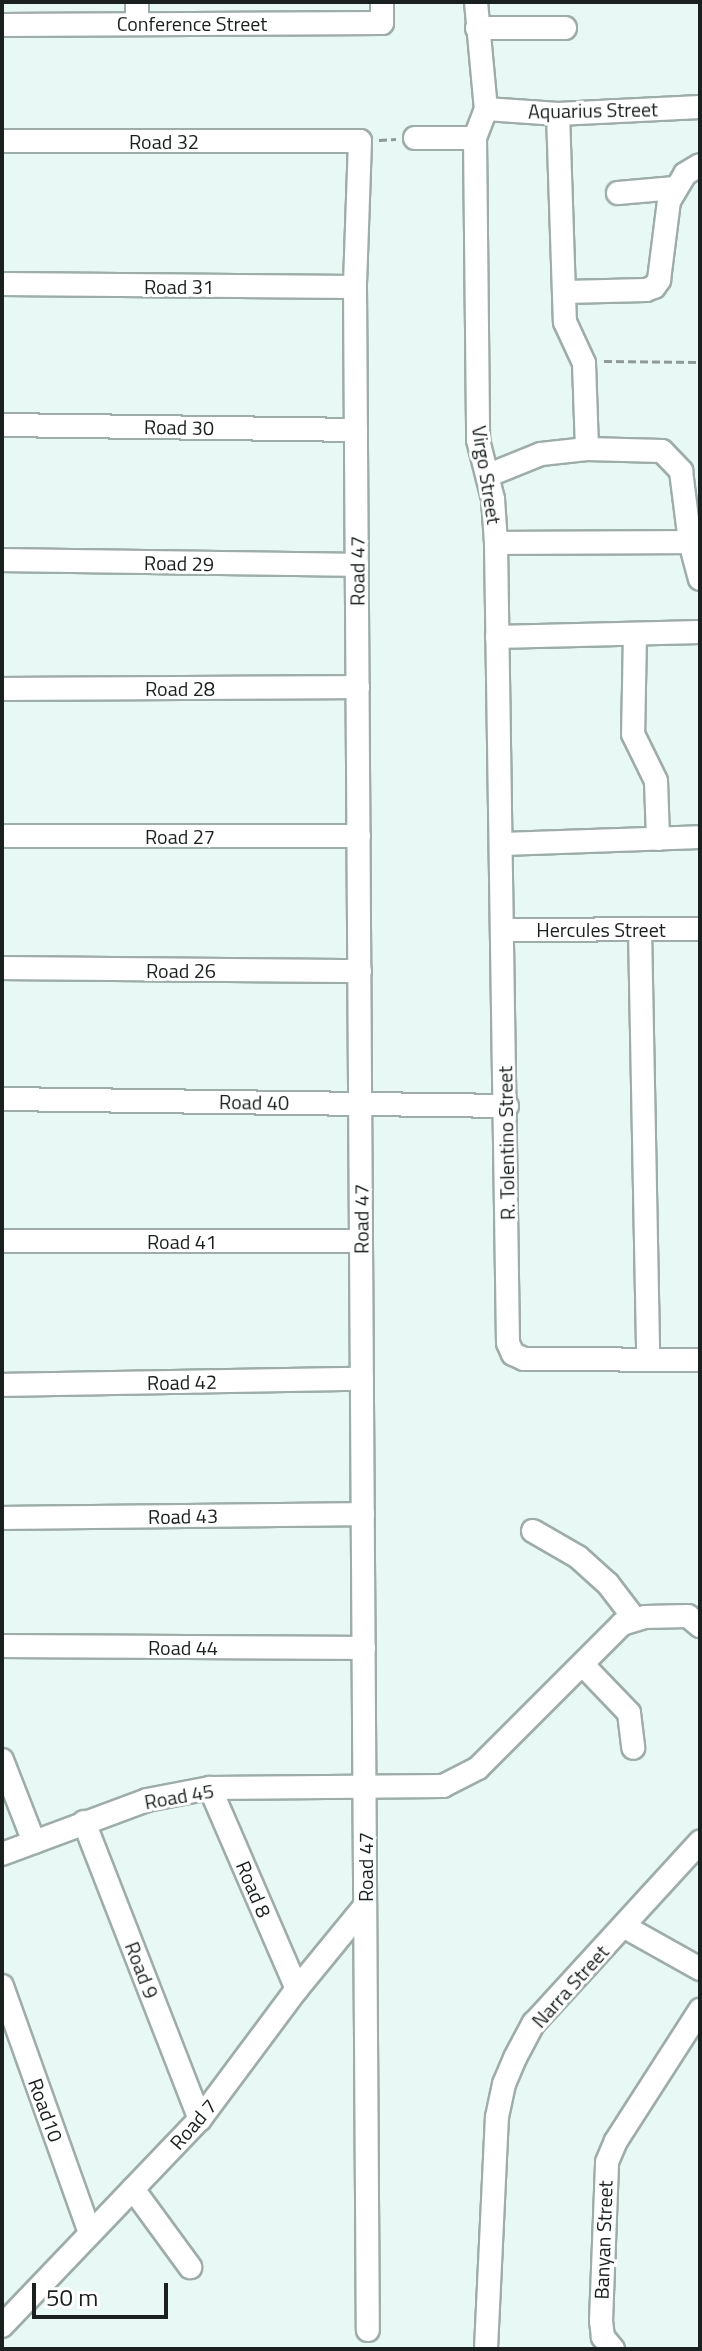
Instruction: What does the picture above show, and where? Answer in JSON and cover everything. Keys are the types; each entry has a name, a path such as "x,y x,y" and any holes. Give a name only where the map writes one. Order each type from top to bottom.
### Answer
{"street":[{"path":"476,2 486,109"},
{"name":"Conference Street","path":"2,25 137,13 382,12"},
{"path":"477,28 565,28"},
{"name":"Aquarius Street","path":"486,109 558,114 700,107"},
{"name":"Virgo Street","path":"486,109 475,138 478,440 489,475 496,543 502,930"},
{"path":"558,114 565,322 584,363 587,449"},
{"path":"415,138 475,138"},
{"name":"Road 32","path":"2,141 360,141"},
{"name":"Road 47","path":"360,141 355,287 368,2330"},
{"path":"566,292 654,287 659,280 669,201 685,174 700,165"},
{"path":"618,193 675,188"},
{"name":"Road 31","path":"2,284 355,287"},
{"name":"Road 30","path":"2,425 356,430"},
{"path":"489,475 541,454 587,449 662,451 681,471 690,542 700,579"},
{"path":"496,543 690,542"},
{"name":"Road 29","path":"2,560 357,565"},
{"path":"497,637 700,632"},
{"path":"635,634 633,734 656,781 658,839"},
{"name":"Road 28","path":"2,689 358,687"},
{"name":"Road 27","path":"2,836 359,836"},
{"path":"503,844 700,837"},
{"path":"640,929 648,1359 700,1360"},
{"name":"Hercules Street","path":"502,930 700,929"},
{"name":"R. Tolentino Street","path":"502,930 507,1106 508,1343 513,1354 524,1359 648,1359"},
{"name":"Road 26","path":"2,968 360,971"},
{"name":"Road 40","path":"2,1099 507,1106"},
{"name":"Road 41","path":"2,1241 361,1241"},
{"name":"Road 42","path":"2,1385 362,1379"},
{"name":"Road 43","path":"2,1518 363,1514"},
{"path":"533,1531 578,1557 608,1584 634,1618 688,1616 699,1621"},
{"name":"Road 45","path":"2,1854 147,1800 210,1788 443,1786 460,1780 478,1768 584,1666 622,1624 634,1618"},
{"name":"Road 44","path":"2,1646 364,1648"},
{"path":"584,1666 629,1713 633,1748"},
{"path":"2,1760 34,1842"},
{"name":"Road 8","path":"210,1788 297,1989"},
{"name":"Road 9","path":"84,1822 200,2119"},
{"name":"Narra Street","path":"486,2349 497,2117 504,2084 534,2023 700,1842"},
{"name":"Road 7","path":"2,2326 200,2119 297,1989 365,1906"},
{"path":"625,1927 700,1969"},
{"name":"Road10","path":"2,1986 90,2233"},
{"name":"Banyan Street","path":"613,2349 603,2337 601,2321 603,2181 607,2162 616,2141 700,2010"},
{"path":"133,2189 190,2267"}],"path":[{"path":"360,141 415,138"},
{"path":"584,363 655,359 700,362"}]}
